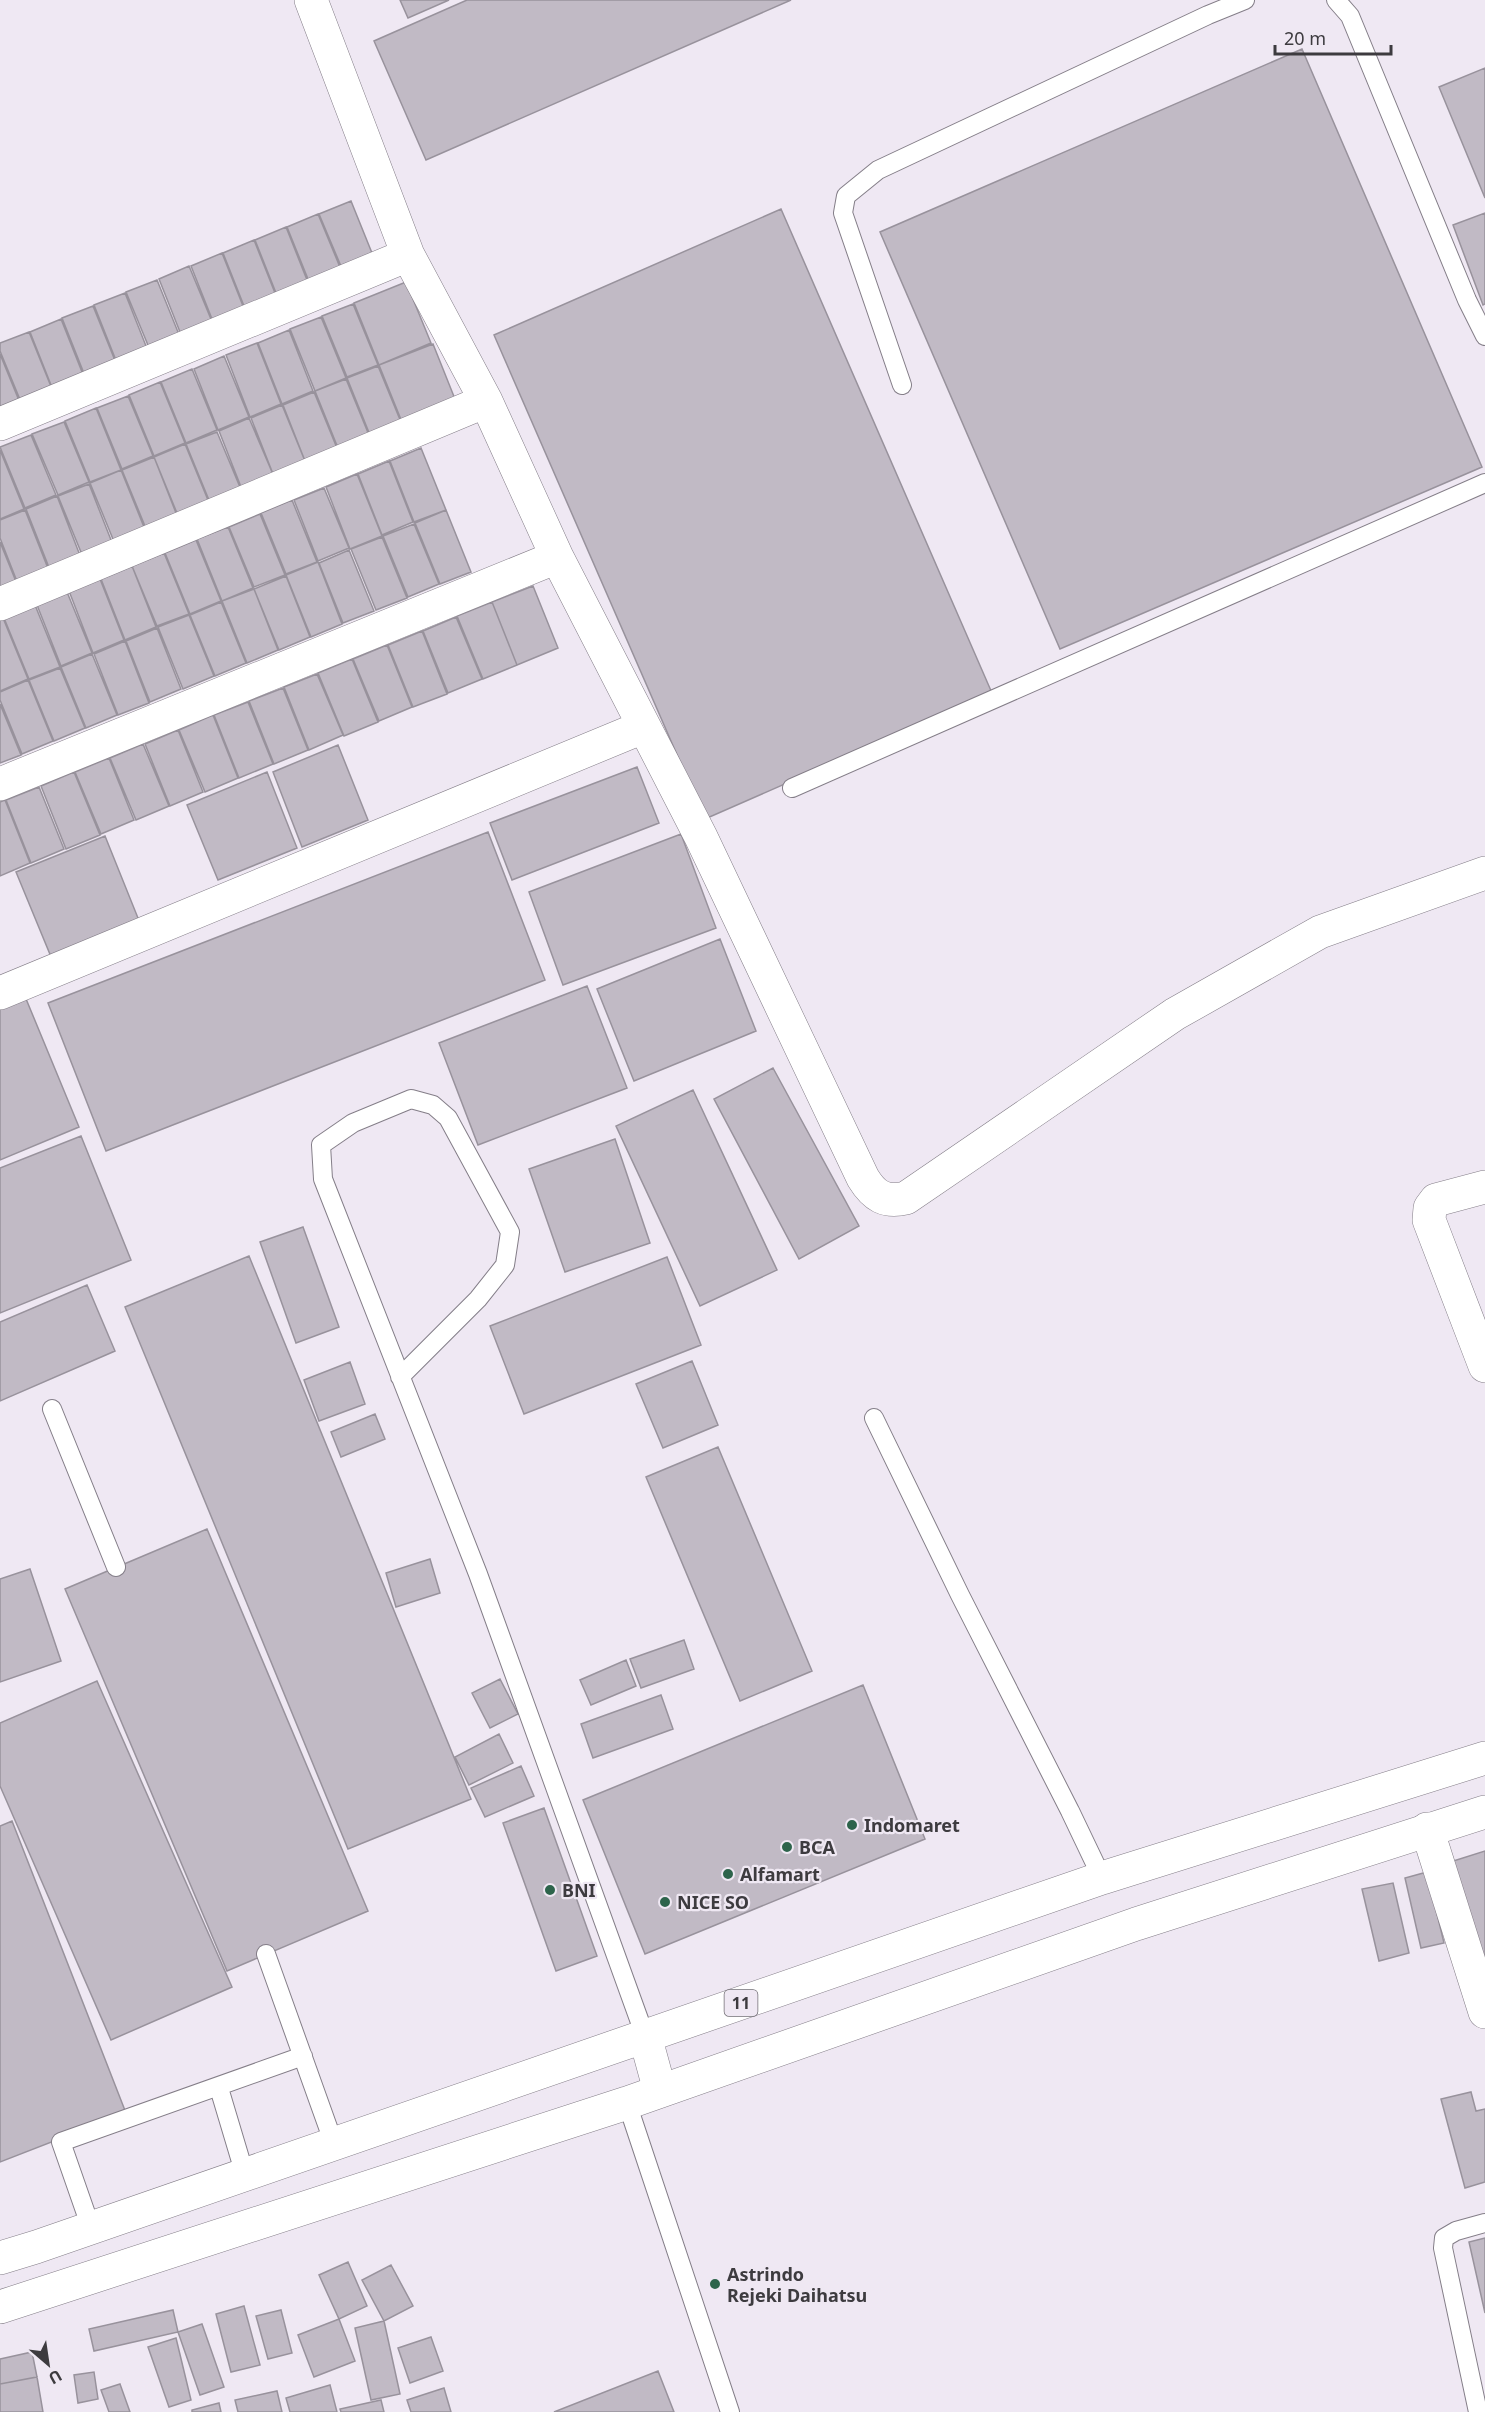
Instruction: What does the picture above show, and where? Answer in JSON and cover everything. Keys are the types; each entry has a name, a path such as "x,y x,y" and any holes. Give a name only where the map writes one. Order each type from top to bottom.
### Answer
{"main road":[{"path":"310,0 408,255 486,402 557,557 701,837 862,1178 881,1198 893,1201 906,1198 1175,1014 1320,932 1485,873"},
{"path":"0,424 408,255"},
{"path":"0,604 486,402"},
{"path":"0,784 557,557"},
{"path":"0,993 642,726"},
{"path":"1475,1189 1436,1200 1430,1208 1429,1221 1485,1366"},
{"name":"11","path":"0,2258 1102,1878 1485,1758"},
{"path":"0,2307 627,2103 1136,1924 1485,1812"},
{"path":"1427,1829 1485,2012"},
{"path":"645,2036 660,2091"}],"lane":[{"path":"902,385 843,213 846,196 878,170 1208,15 1245,0"},
{"path":"1336,0 1350,16 1467,300 1485,336"},
{"path":"792,788 1485,483"},
{"path":"400,1377 478,1299 505,1265 510,1232 448,1118 433,1105 411,1099 353,1123 321,1145 323,1179 400,1377 482,1586 645,2036"},
{"path":"52,1409 116,1568"},
{"path":"874,1418 1102,1878"},
{"path":"266,1954 334,2144"},
{"path":"91,2228 61,2142 219,2088 303,2056"},
{"path":"219,2088 245,2175"},
{"path":"627,2103 730,2412"},
{"path":"1478,2412 1443,2248 1444,2238 1456,2230 1485,2223"}],"building":[{"path":"400,0 449,0 408,18"},
{"path":"467,0 791,0 426,160 374,41"},
{"path":"1302,49 1482,467 1060,649 880,232"},
{"path":"1485,68 1485,198 1439,87"},
{"path":"351,201 374,258 343,271 319,214"},
{"path":"781,209 992,693 705,819 494,335"},
{"path":"1485,213 1485,304 1483,305 1453,225"},
{"path":"318,214 342,272 310,284 287,227"},
{"path":"286,227 309,285 278,298 255,240"},
{"path":"254,240 277,298 246,311 223,253"},
{"path":"222,253 245,311 214,324 191,266"},
{"path":"189,266 213,324 182,337 159,279"},
{"path":"157,280 180,337 150,350 126,292"},
{"path":"406,282 431,343 379,365 354,303"},
{"path":"125,293 148,351 117,363 94,305"},
{"path":"353,304 378,365 347,377 322,316"},
{"path":"93,306 116,363 85,376 62,318"},
{"path":"321,317 346,378 315,391 290,329"},
{"path":"61,319 84,377 53,390 30,332"},
{"path":"289,330 313,391 282,404 258,343"},
{"path":"29,332 52,389 21,402 0,351 0,343"},
{"path":"257,343 281,404 250,417 226,355"},
{"path":"433,344 457,404 404,427 379,365"},
{"path":"0,354 20,403 0,411"},
{"path":"224,356 249,417 218,430 194,369"},
{"path":"378,366 403,427 372,440 347,378"},
{"path":"192,369 217,430 186,443 161,382"},
{"path":"346,379 371,440 340,453 315,391"},
{"path":"160,382 185,443 154,456 129,395"},
{"path":"314,392 339,453 307,466 283,405"},
{"path":"128,396 153,456 122,469 97,408"},
{"path":"282,405 307,466 275,479 251,418"},
{"path":"96,408 121,470 90,482 65,421"},
{"path":"249,418 275,479 243,492 219,431"},
{"path":"64,422 89,482 58,495 32,434"},
{"path":"217,432 242,492 211,505 186,444"},
{"path":"31,435 56,495 25,508 0,447"},
{"path":"185,444 210,505 179,518 154,457"},
{"path":"421,448 446,510 414,522 390,461"},
{"path":"0,450 24,509 0,519"},
{"path":"154,457 178,518 147,531 122,470"},
{"path":"389,461 413,522 382,535 358,474"},
{"path":"121,470 146,532 115,544 90,483"},
{"path":"357,474 382,536 350,549 326,487"},
{"path":"89,484 113,545 83,557 58,496"},
{"path":"324,488 349,548 318,561 294,500"},
{"path":"57,496 81,558 50,570 26,509"},
{"path":"292,500 317,562 286,574 261,513"},
{"path":"25,510 49,571 18,584 0,538 0,520"},
{"path":"446,510 471,572 440,584 415,523"},
{"path":"260,514 285,575 254,587 229,527"},
{"path":"414,524 439,584 408,597 383,536"},
{"path":"228,527 253,588 222,601 197,539"},
{"path":"382,537 407,598 376,610 351,549"},
{"path":"196,540 221,601 190,614 165,553"},
{"path":"0,542 17,584 0,591"},
{"path":"349,550 374,611 343,623 319,563"},
{"path":"164,553 189,614 157,626 132,566"},
{"path":"318,562 342,624 311,637 286,575"},
{"path":"132,566 156,627 125,640 101,579"},
{"path":"286,576 310,637 279,650 254,589"},
{"path":"100,579 124,640 93,653 69,591"},
{"path":"533,586 558,648 517,665 492,602"},
{"path":"254,589 278,650 247,663 222,601"},
{"path":"67,592 92,653 61,666 37,605"},
{"path":"221,602 246,663 215,676 190,615"},
{"path":"492,602 517,665 483,679 457,616"},
{"path":"35,605 60,667 29,679 4,618"},
{"path":"189,615 214,676 183,689 158,627"},
{"path":"456,617 482,679 448,693 423,631"},
{"path":"3,618 28,679 0,691 0,620"},
{"path":"157,628 181,689 150,702 126,641"},
{"path":"422,631 447,694 413,707 388,645"},
{"path":"125,641 149,703 118,715 94,654"},
{"path":"387,645 412,707 379,721 353,659"},
{"path":"92,654 117,715 86,728 61,667"},
{"path":"352,659 378,722 344,736 318,673"},
{"path":"60,668 85,728 54,741 29,680"},
{"path":"317,674 343,735 309,750 284,687"},
{"path":"28,680 53,741 22,754 0,700 0,692"},
{"path":"283,688 308,750 274,764 249,701"},
{"path":"248,702 273,764 239,778 214,715"},
{"path":"0,704 21,755 0,763"},
{"path":"213,715 238,778 205,792 179,730"},
{"path":"178,730 203,792 170,806 145,744"},
{"path":"143,744 169,806 136,820 110,758"},
{"path":"338,745 368,820 302,847 273,772"},
{"path":"109,758 134,820 101,834 75,772"},
{"path":"637,767 659,823 512,880 490,823"},
{"path":"74,772 100,835 66,849 41,786"},
{"path":"267,772 297,848 218,880 187,805"},
{"path":"39,787 64,849 31,863 6,800"},
{"path":"5,800 30,863 0,876 0,802"},
{"path":"488,832 545,980 106,1151 48,1003"},
{"path":"681,834 716,928 563,985 529,892"},
{"path":"105,836 142,928 54,964 16,872"},
{"path":"720,939 756,1031 634,1081 597,989"},
{"path":"587,986 627,1088 478,1145 439,1043"},
{"path":"24,994 79,1127 0,1160 0,1004"},
{"path":"773,1068 859,1226 799,1259 714,1099"},
{"path":"693,1090 777,1270 700,1306 616,1126"},
{"path":"81,1136 131,1260 0,1313 0,1168"},
{"path":"615,1139 650,1243 565,1272 529,1169"},
{"path":"303,1227 339,1327 296,1343 260,1242"},
{"path":"249,1256 471,1799 348,1849 125,1307"},
{"path":"667,1257 701,1345 524,1414 490,1326"},
{"path":"87,1285 115,1351 0,1401 0,1322"},
{"path":"692,1361 718,1425 663,1448 636,1384"},
{"path":"350,1362 365,1404 319,1421 304,1380"},
{"path":"375,1414 385,1439 341,1457 331,1432"},
{"path":"718,1447 812,1671 740,1701 646,1477"},
{"path":"207,1529 368,1911 227,1971 65,1589"},
{"path":"430,1559 440,1593 396,1607 386,1573"},
{"path":"30,1569 61,1661 0,1682 0,1579"},
{"path":"684,1640 694,1669 641,1688 630,1659"},
{"path":"626,1660 636,1686 591,1705 580,1680"},
{"path":"500,1679 518,1714 490,1728 472,1693"},
{"path":"97,1681 232,1987 111,2040 0,1786 0,1723"},
{"path":"863,1685 925,1839 645,1954 583,1800"},
{"path":"661,1695 673,1729 593,1758 581,1724"},
{"path":"499,1734 513,1763 469,1785 455,1757"},
{"path":"521,1766 534,1796 485,1817 471,1788"},
{"name":"BNI","path":"544,1808 597,1956 556,1971 503,1823"},
{"path":"12,1821 126,2113 0,2162 0,1826"},
{"path":"1485,1851 1485,1979 1447,1863"},
{"path":"1427,1872 1444,1943 1421,1948 1405,1878"},
{"path":"1393,1883 1409,1953 1379,1961 1362,1889"},
{"path":"1471,2092 1476,2111 1485,2109 1485,2182 1465,2188 1441,2099"},
{"path":"1485,2238 1485,2313 1469,2242"},
{"path":"348,2262 367,2306 339,2319 319,2275"},
{"path":"391,2265 413,2306 384,2321 362,2280"},
{"path":"244,2306 260,2365 231,2372 216,2314"},
{"path":"173,2310 178,2332 94,2351 89,2329"},
{"path":"281,2310 292,2353 268,2359 256,2316"},
{"path":"339,2319 355,2361 314,2377 298,2335"},
{"path":"384,2321 400,2394 371,2400 355,2328"},
{"path":"202,2324 224,2387 200,2395 178,2332"},
{"path":"431,2337 443,2371 410,2383 398,2348"},
{"path":"176,2338 191,2400 169,2407 148,2347"},
{"path":"32,2352 37,2377 0,2384 0,2359"},
{"path":"658,2371 674,2412 554,2412"},
{"path":"94,2372 98,2399 78,2403 74,2375"},
{"path":"37,2377 43,2412 0,2412 0,2384"},
{"path":"120,2384 130,2412 109,2412 101,2390"},
{"path":"330,2385 337,2412 290,2412 286,2398"},
{"path":"444,2388 451,2412 411,2412 407,2400"},
{"path":"277,2391 282,2412 238,2412 235,2400"},
{"path":"381,2400 384,2412 341,2412 340,2409"},
{"path":"219,2403 221,2412 192,2412 192,2410"}],"place":[{"name":"Indomaret","path":"852,1825"},
{"name":"BCA","path":"787,1847"},
{"name":"Alfamart","path":"728,1874"},
{"name":"BNI","path":"550,1890"},
{"name":"NICE SO","path":"665,1902"},
{"name":"Astrindo Rejeki Daihatsu","path":"715,2284"}]}
